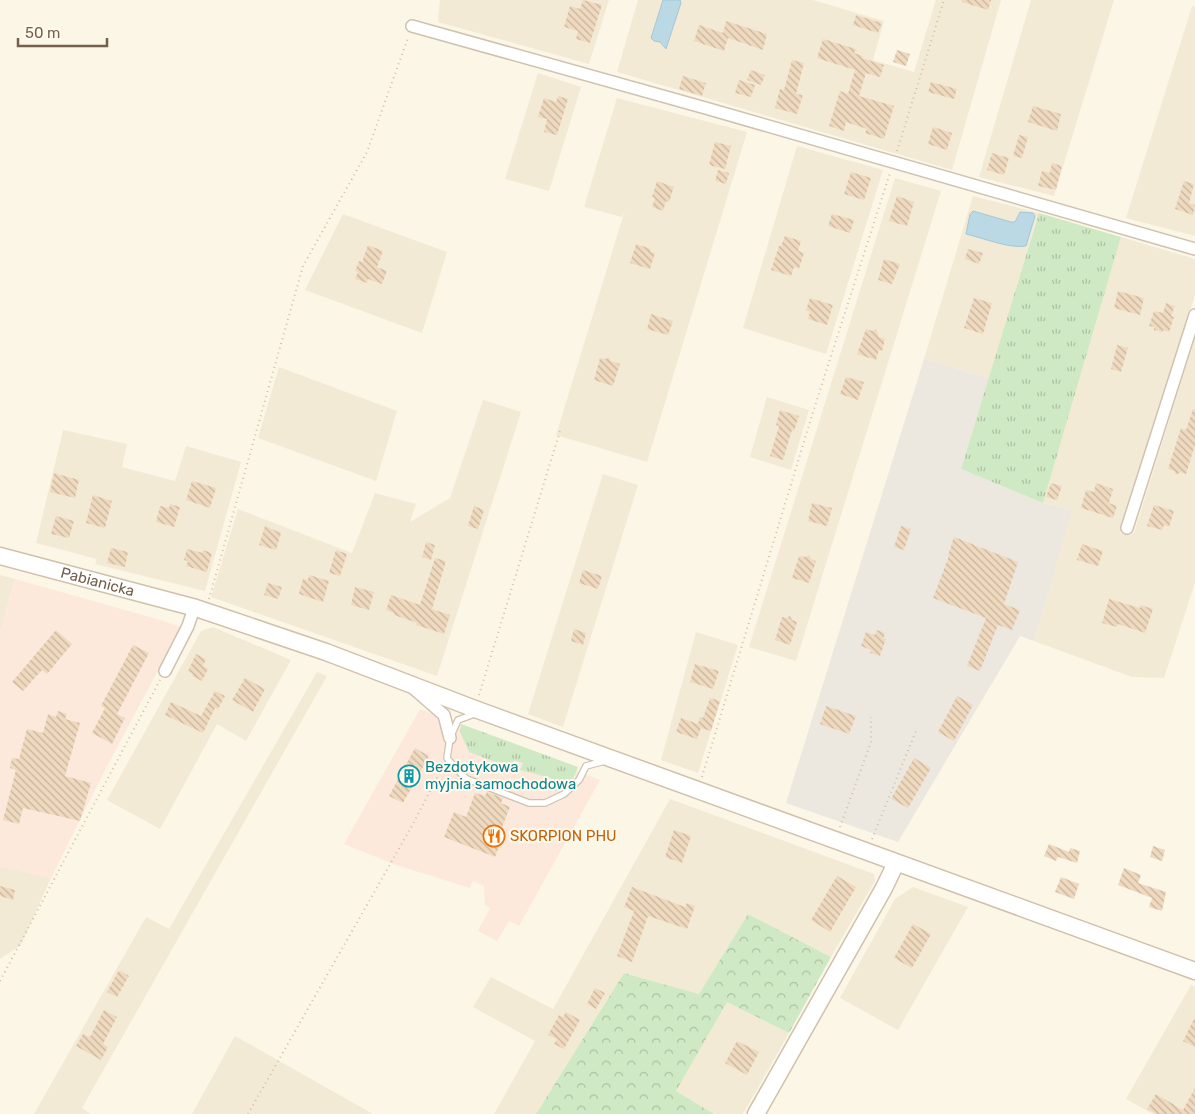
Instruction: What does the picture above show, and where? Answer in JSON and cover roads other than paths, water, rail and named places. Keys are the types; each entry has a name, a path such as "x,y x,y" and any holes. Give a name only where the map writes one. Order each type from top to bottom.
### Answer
{"main road":[{"name":"Pabianicka","path":"0,556 198,609 326,652 866,853 1195,971"},
{"path":"756,1114 896,864"}],"street":[{"path":"412,26 709,109 1195,249"},
{"path":"1127,528 1195,315"},
{"path":"165,671 198,609"},
{"path":"408,684 444,714 450,738"}],"lane":[{"path":"478,710 458,720 450,738 447,758 467,778 529,803 545,803 564,794 579,780 586,766 580,748"},
{"path":"586,766 612,759"}],"water":[{"path":"663,0 680,0 681,3 666,49 660,42 654,41 651,38"},
{"path":"973,211 1011,222 1015,222 1020,212 1033,213 1035,216 1026,246 1004,245 966,234 970,214"}],"place":[{"name":"Bezdotykowa myjnia samochodowa","path":"409,776"},
{"name":"SKORPION PHU","path":"494,836"}]}
